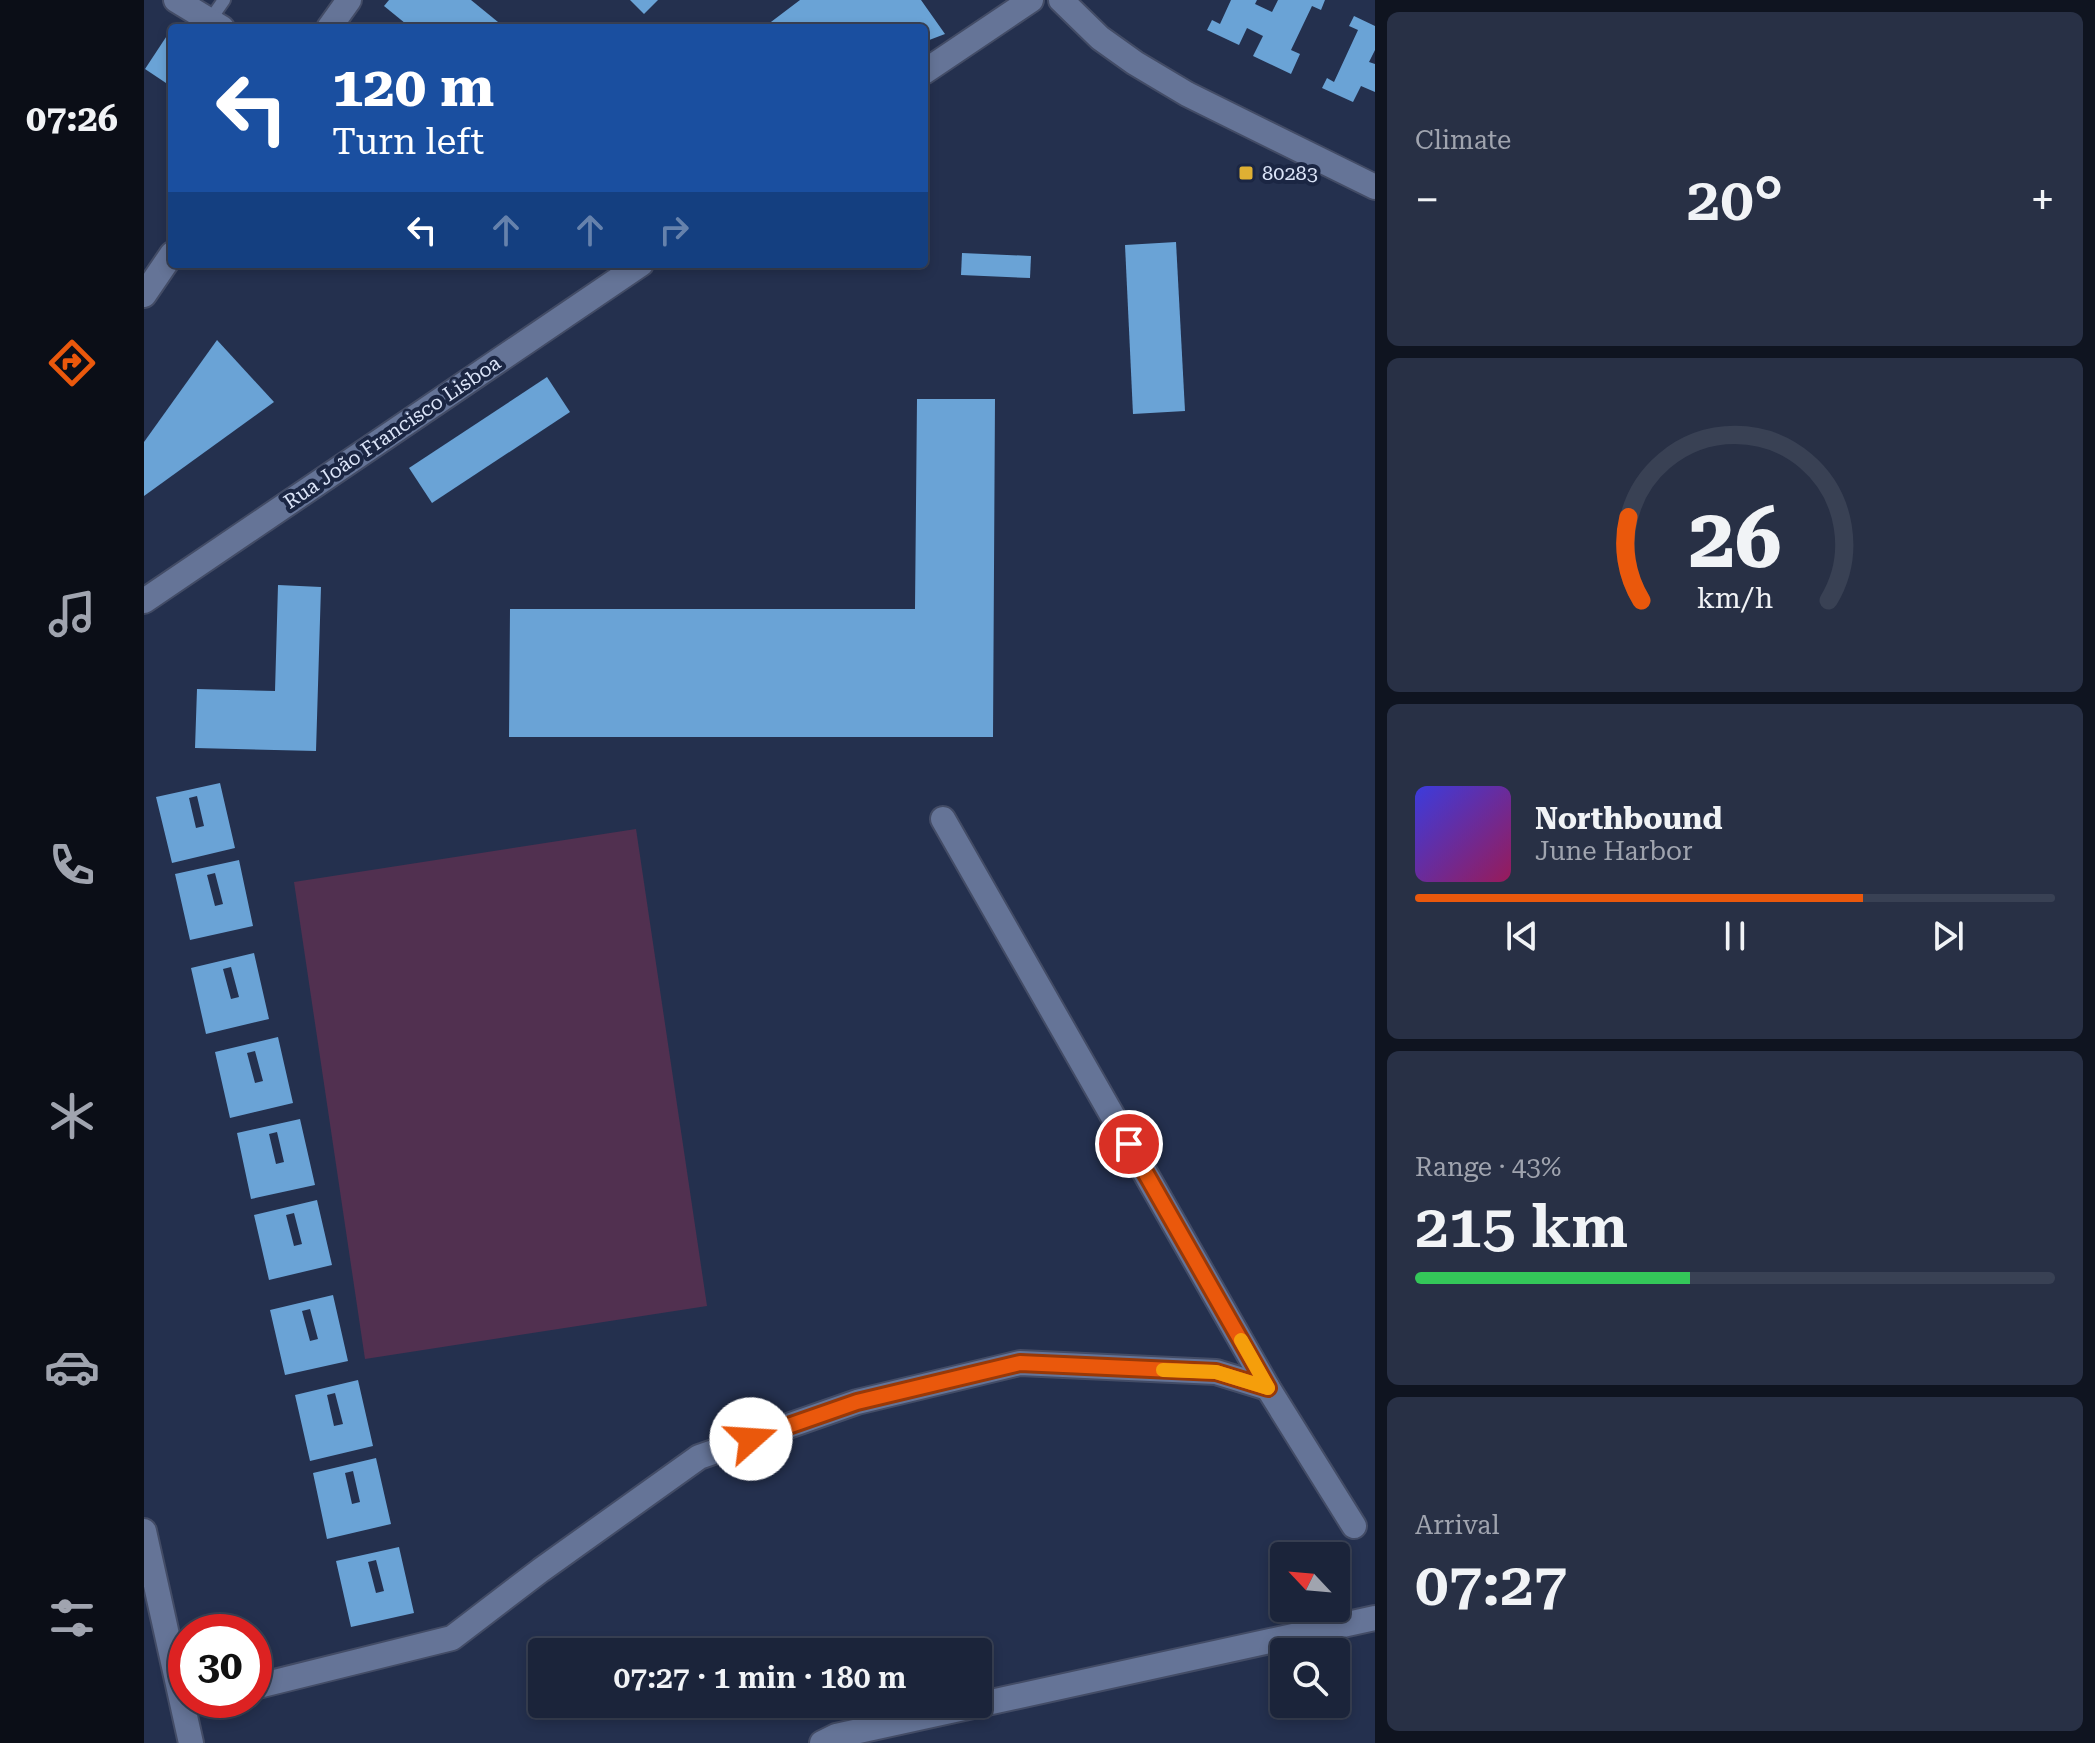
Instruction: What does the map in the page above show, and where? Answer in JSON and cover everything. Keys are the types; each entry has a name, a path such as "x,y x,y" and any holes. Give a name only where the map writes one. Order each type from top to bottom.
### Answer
{"street":[{"path":"176,0 216,24"},
{"path":"332,24 349,0"},
{"path":"928,69 1031,0"},
{"path":"1061,0 1100,38 1161,79 1375,187"},
{"path":"144,295 168,260"},
{"name":"Rua João Francisco Lisboa","path":"144,601 635,268"},
{"path":"943,819 1268,1388 1354,1526"},
{"path":"272,1683 452,1638 699,1457 857,1402 1020,1363 1216,1372 1268,1388"},
{"path":"144,1531 168,1616"},
{"path":"822,1743 836,1736 1375,1618"},
{"path":"191,1743 192,1718"}],"lane":[{"path":"216,24 224,0"}],"shaded area":[{"path":"636,829 707,1306 365,1359 294,882"}],"building":[{"path":"389,0 471,0 498,22 406,24 384,6"},
{"path":"630,0 658,0 644,14"},
{"path":"800,0 921,0 945,34 928,40 928,24 768,24"},
{"path":"1231,0 1257,0 1255,4 1272,12 1278,0 1325,0 1321,10 1312,6 1291,50 1300,54 1291,74 1253,56 1263,36 1247,28 1239,45 1207,30 1212,20 1220,24"},
{"path":"1354,16 1375,26 1375,50 1369,62 1375,64 1375,92 1361,86 1353,102 1322,88 1327,78 1334,82 1358,30 1349,26"},
{"path":"168,34 168,84 145,69"},
{"path":"1176,242 1185,411 1133,414 1125,245"},
{"path":"962,253 1031,256 1030,278 961,275"},
{"path":"217,340 274,402 144,496 144,442"},
{"path":"547,377 570,412 432,503 409,468"},
{"path":"917,399 995,399 993,737 509,737 510,609 915,609"},
{"path":"278,585 321,587 316,751 195,748 197,689 275,691"},
{"path":"220,783 235,848 172,863 156,797","holes":["197,796 204,826 196,828 189,798"]},
{"path":"239,860 253,926 190,940 175,874","holes":["215,873 223,904 215,906 207,875"]},
{"path":"254,953 269,1019 206,1034 191,968","holes":["231,967 239,997 231,999 223,969"]},
{"path":"278,1037 293,1103 230,1118 215,1052","holes":["255,1051 263,1081 255,1083 247,1053"]},
{"path":"300,1119 315,1185 251,1199 237,1133","holes":["277,1132 284,1162 276,1164 269,1134"]},
{"path":"317,1200 332,1265 269,1280 254,1215","holes":["294,1213 302,1244 294,1246 286,1215"]},
{"path":"333,1295 348,1361 285,1375 270,1310","holes":["310,1309 318,1339 310,1341 302,1311"]},
{"path":"358,1380 373,1446 310,1461 295,1395","holes":["335,1393 343,1424 334,1426 327,1395"]},
{"path":"376,1458 391,1524 327,1539 313,1473","holes":["353,1471 360,1502 352,1504 345,1473"]},
{"path":"399,1547 414,1613 351,1627 336,1561","holes":["376,1560 384,1591 376,1593 368,1562"]}],"slow traffic":[{"path":"1163,1370 1216,1372 1268,1388 1241,1340"}],"place":[{"name":"80283","path":"1246,173"}],"route":[{"path":"751,1439 857,1402 1020,1363 1216,1372 1268,1388 1129,1144"}]}
